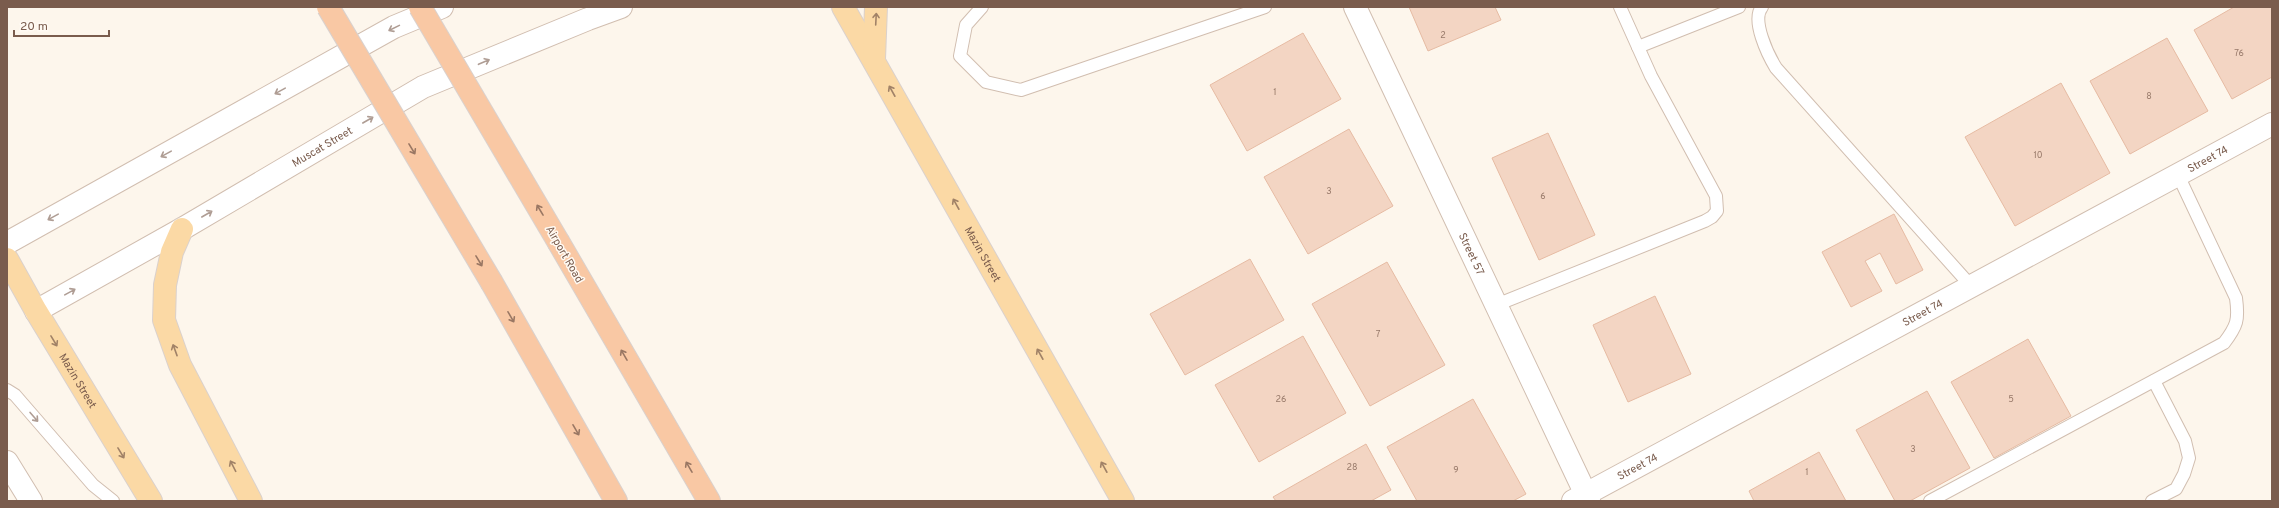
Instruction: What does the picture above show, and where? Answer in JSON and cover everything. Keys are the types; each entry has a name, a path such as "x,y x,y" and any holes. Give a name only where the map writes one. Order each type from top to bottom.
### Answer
{"highway":[{"path":"328,7 492,283 616,501"},
{"name":"Airport Road","path":"420,7 709,501"}],"main road":[{"name":"Mazin Street","path":"843,7 874,59 1123,501"},
{"path":"874,59 876,7"},
{"path":"182,229 172,252 165,285 164,320 180,364 251,501"},
{"name":"Mazin Street","path":"7,259 36,311 151,501"}],"street":[{"path":"7,243 394,27 442,7"},
{"name":"Muscat Street","path":"36,311 182,229 423,88 588,19 621,7"},
{"name":"Street 57","path":"1355,7 1496,305 1583,499"},
{"name":"Street 74","path":"1583,499 2272,124"},
{"path":"7,462 31,501"}],"lane":[{"path":"982,7 966,25 960,56 986,82 1021,90 1265,7"},
{"path":"1496,305 1705,221 1712,217 1717,211 1716,196 1651,76 1620,7"},
{"path":"1638,47 1739,7"},
{"path":"1762,7 1759,20 1760,31 1763,44 1776,68 1972,286"},
{"path":"1930,501 2224,344 2233,331 2239,317 2236,298 2178,175"},
{"path":"2152,501 2176,489 2184,474 2188,458 2185,441 2154,381"},
{"path":"7,390 15,395 93,485 113,501"}],"building":[{"path":"1409,7 1495,7 1501,20 1428,51"},
{"path":"2234,7 2272,7 2272,77 2232,99 2194,30"},
{"path":"1303,33 1341,99 1247,151 1210,85"},
{"path":"2167,38 2208,111 2130,154 2090,81"},
{"path":"2061,83 2110,173 2015,226 1965,137"},
{"path":"1349,129 1393,206 1308,254 1264,177"},
{"path":"1548,133 1595,235 1539,260 1492,158"},
{"path":"1894,214 1923,270 1896,284 1880,253 1865,261 1882,291 1851,307 1822,252"},
{"path":"1250,259 1284,320 1185,375 1150,314"},
{"path":"1387,262 1445,365 1370,406 1312,304"},
{"path":"1655,296 1691,374 1628,402 1593,325"},
{"path":"1303,336 1346,413 1259,462 1215,385"},
{"path":"2028,339 2071,416 1994,458 1951,382"},
{"path":"1927,391 1970,468 1910,501 1895,501 1856,430"},
{"path":"1473,399 1526,494 1513,501 1417,501 1387,447"},
{"path":"1366,444 1391,490 1371,501 1276,501 1273,497"},
{"path":"1819,452 1846,501 1754,501 1749,491"}]}
